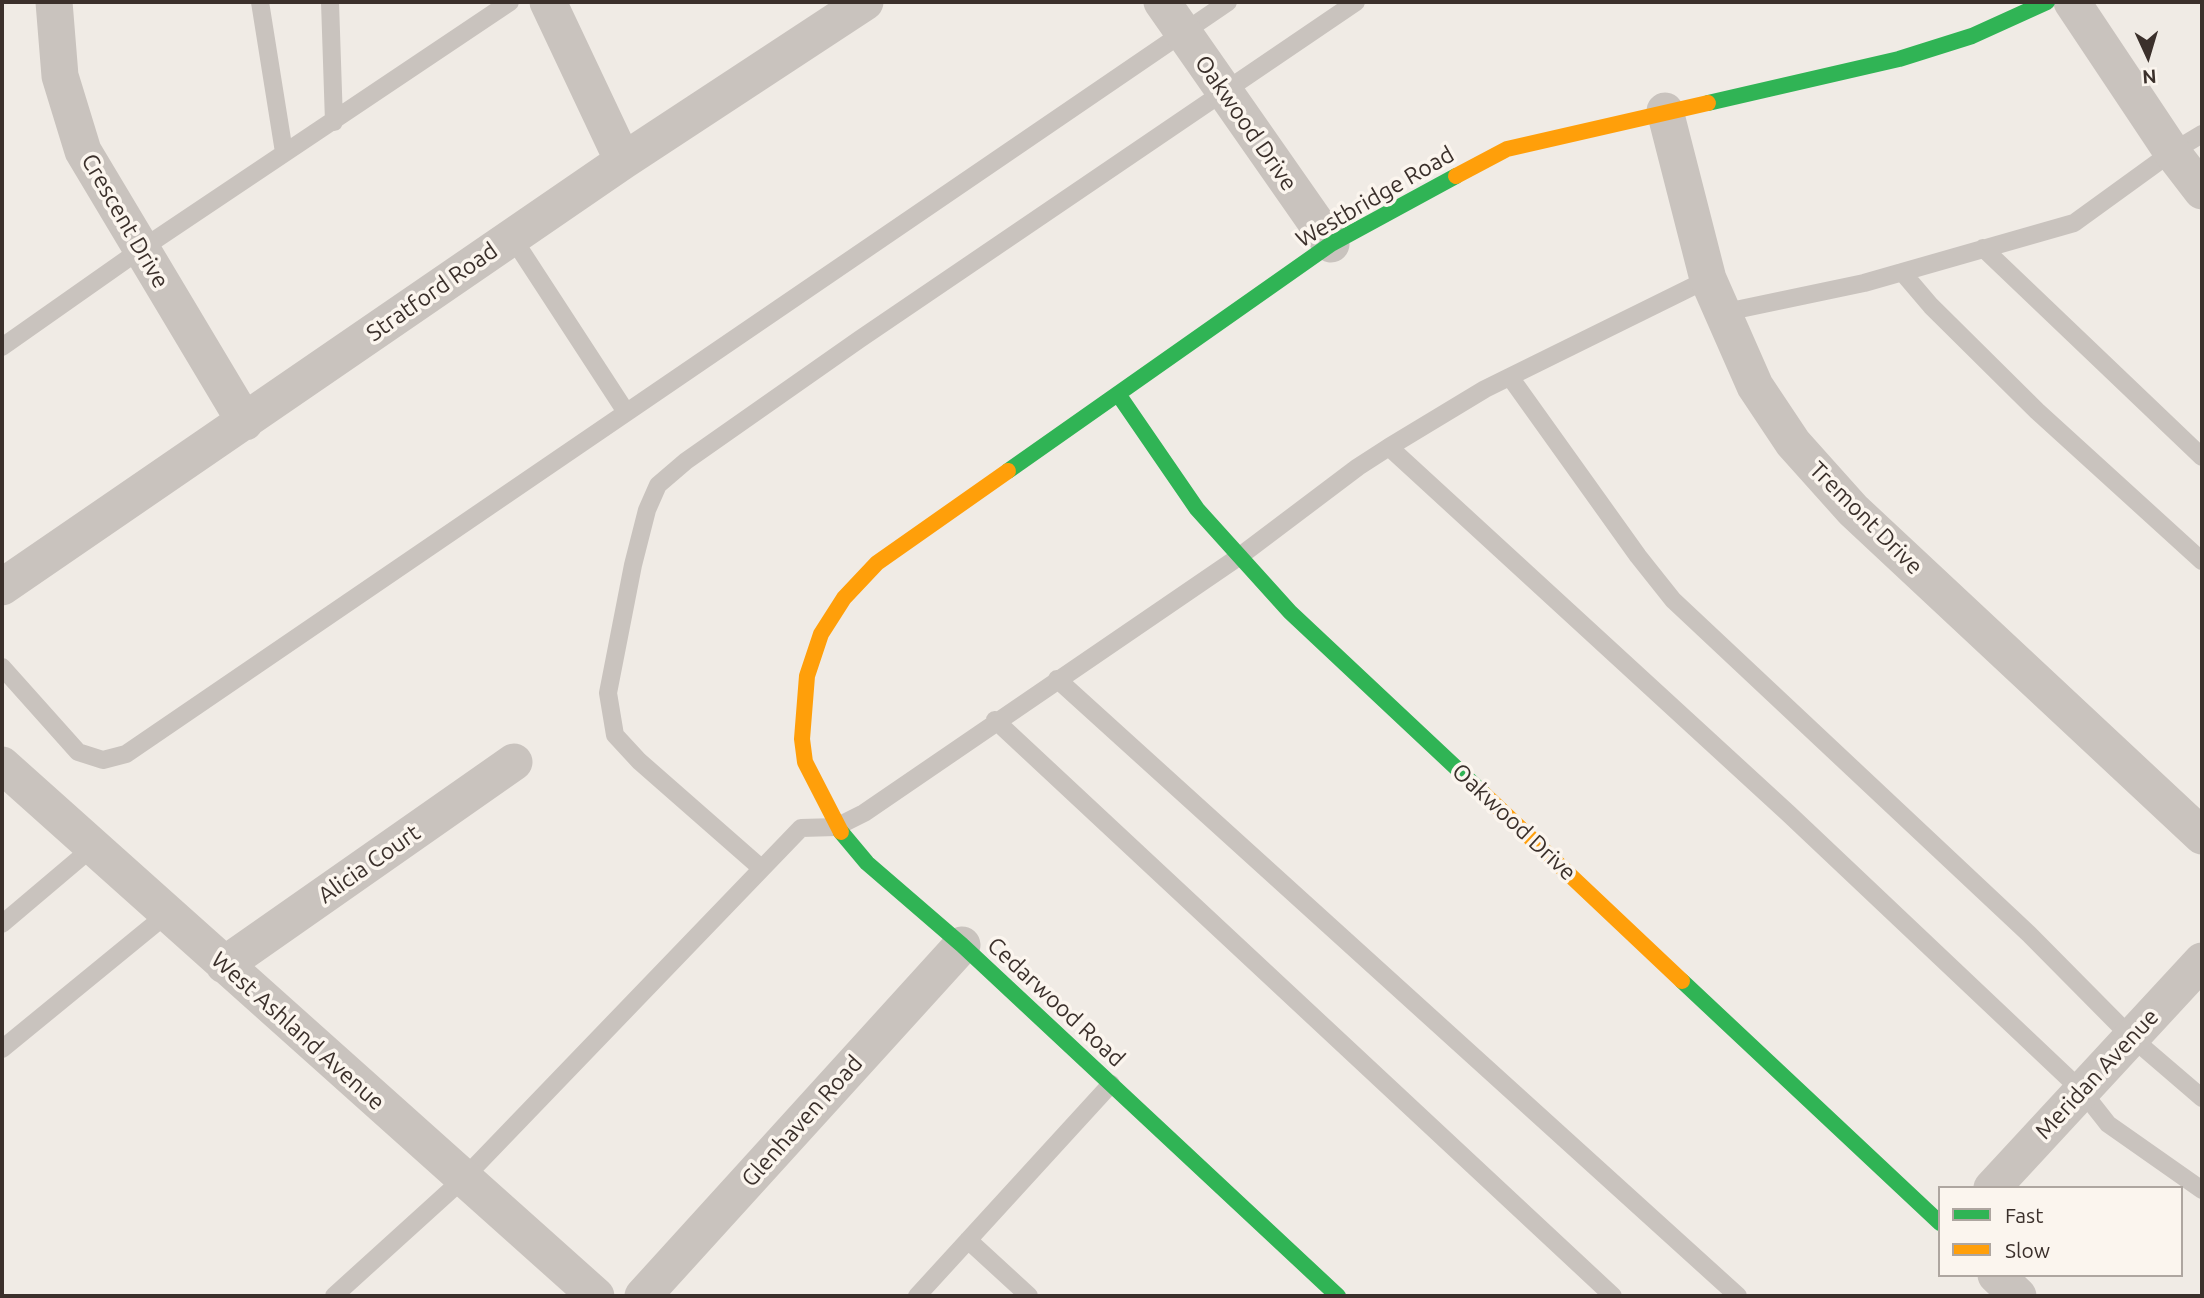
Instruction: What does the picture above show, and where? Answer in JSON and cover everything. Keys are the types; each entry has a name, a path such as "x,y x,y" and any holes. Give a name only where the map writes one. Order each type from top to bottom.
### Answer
{"street":[{"name":"Crescent Drive","path":"54,2 60,76 70,116 83,151 245,422"},
{"path":"548,2 623,161"},
{"name":"Stratford Road","path":"2,587 623,161 865,2"},
{"name":"Oakwood Drive","path":"1162,2 1331,244"},
{"name":"Westbridge Road","path":"802,709 807,676 821,634 844,598 877,563 1331,244 1507,149 1899,59 1972,36 2047,2"},
{"path":"2071,2 2172,152 2202,191"},
{"name":"Tremont Drive","path":"1665,111 1708,279 1721,313 1755,386 1793,443 1853,510 2202,836"},
{"name":"Oakwood Drive","path":"1118,394 1197,509 1290,612 1938,1221"},
{"name":"Cedarwood Road","path":"802,709 805,762 836,827 867,863 962,945 1338,1296"},
{"name":"Alicia Court","path":"224,965 514,762"},
{"name":"West Ashland Avenue","path":"2,765 596,1296"},
{"name":"Glenhaven Road","path":"643,1296 962,945"},
{"name":"Meridan Avenue","path":"1994,1186 2202,961"},
{"path":"1998,1277 2018,1296"}],"lane":[{"path":"260,2 284,152"},
{"path":"330,2 334,122"},
{"path":"2,347 284,152 334,122 510,2"},
{"path":"2,667 78,752 103,760 126,754 1228,2"},
{"path":"761,869 639,761 615,735 608,693 646,510 659,485 686,461 860,339 1356,2"},
{"path":"1721,313 1902,272 2074,223 2172,152 2202,134"},
{"path":"512,237 626,412"},
{"path":"1983,248 2202,457"},
{"path":"1902,272 1931,306 2037,411 2202,561"},
{"path":"334,1296 463,1179 802,828 836,827 864,813 995,720 1240,556 1358,467 1389,447 1510,377 1708,279"},
{"path":"1510,377 1637,556 1673,600 2029,934 2131,1037 2202,1098"},
{"path":"1389,447 1789,814 2082,1091 2108,1124 2202,1190"},
{"path":"1058,679 1738,1296"},
{"path":"995,720 1613,1296"},
{"path":"2,924 93,847"},
{"path":"2,1049 167,914"},
{"path":"917,1296 1111,1084"},
{"path":"968,1240 1029,1296"}],"traffic: fast":[{"path":"1708,103 1899,59 1972,36 2047,2"},
{"path":"1008,471 1331,244 1456,176"},
{"path":"1118,394 1197,509 1290,612 1484,794"},
{"path":"841,832 867,863 962,945 1338,1296"},
{"path":"1682,981 1938,1221"}],"traffic: slow":[{"path":"1456,176 1507,149 1708,103"},
{"path":"841,832 805,762 802,739 807,676 821,634 844,598 877,563 1008,471"},
{"path":"1484,794 1682,981"}]}
